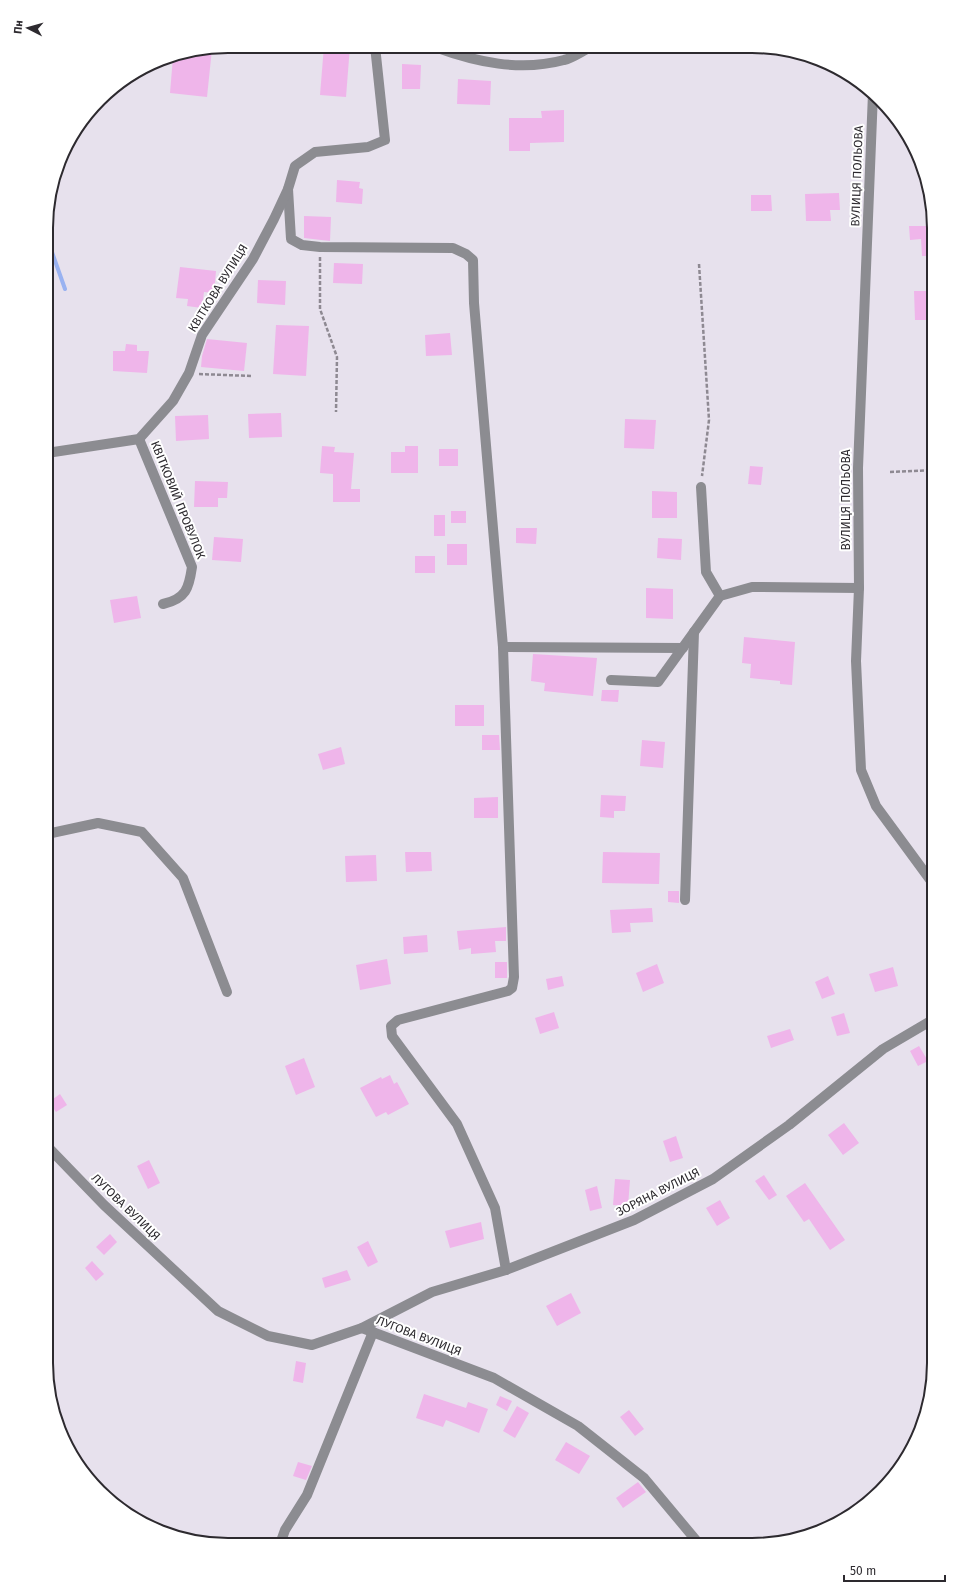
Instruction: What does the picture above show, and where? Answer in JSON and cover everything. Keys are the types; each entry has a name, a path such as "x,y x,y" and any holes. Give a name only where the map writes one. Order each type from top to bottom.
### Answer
{"street":[{"name":"КВІТКОВА ВУЛИЦЯ","path":"139,439 173,401 189,373 202,335 253,259 288,189 295,166 315,152 368,147 385,140 376,53"},
{"path":"454,53 486,63 531,65 564,60 579,53"},
{"name":"ВУЛИЦЯ ПОЛЬОВА","path":"873,101 858,468 859,588 856,661 861,770 876,806 927,875"},
{"name":"КВІТКОВА ВУЛИЦЯ","path":"288,189 291,239 302,245 320,247 453,248 466,254 473,260 474,303 503,646"},
{"path":"53,452 139,439"},
{"name":"КВІТКОВИЙ ПРОВУЛОК","path":"139,439 192,567 190,586 175,602 163,604"},
{"path":"701,487 706,572 720,596"},
{"path":"611,680 658,682 720,596 752,587 859,588"},
{"path":"685,900 694,632"},
{"path":"506,1270 495,1208 457,1124 392,1036 391,1026 398,1020 508,991 512,988 513,969 503,646 683,648"},
{"path":"53,833 98,823 142,832 182,878 227,992"},
{"name":"ЗОРЯНА ВУЛИЦЯ","path":"362,1328 432,1292 506,1270 634,1220 713,1178 789,1125 883,1048 927,1023"},
{"name":"ЛУГОВА ВУЛИЦЯ","path":"53,1154 104,1205 218,1311 268,1336 312,1345 362,1328 494,1378 578,1426 644,1478 694,1538"},
{"path":"282,1538 285,1530 307,1495 373,1332"}],"path":[{"path":"320,247 320,309 337,357 336,412"},
{"path":"700,264 709,420 701,487"},
{"path":"189,373 251,376"},
{"path":"890,472 927,470"}],"building":[{"path":"212,53 207,97 170,93 173,62"},
{"path":"323,53 349,53 346,97 320,95"},
{"path":"402,64 421,65 420,89 402,89"},
{"path":"458,79 491,81 490,105 457,104"},
{"path":"564,110 564,142 530,143 530,151 509,151 509,118 542,118 541,111"},
{"path":"337,180 360,182 359,188 363,189 362,204 336,202"},
{"path":"839,193 840,210 830,210 831,221 806,221 805,194"},
{"path":"751,195 771,195 772,211 751,211"},
{"path":"304,216 331,217 330,241 304,238"},
{"path":"909,226 927,226 927,256 922,256 921,239 910,240"},
{"path":"334,263 363,264 362,284 333,283"},
{"path":"180,267 216,271 214,293 204,292 202,308 187,306 188,299 176,298"},
{"path":"258,280 286,281 285,305 257,303"},
{"path":"914,291 927,291 927,320 915,320"},
{"path":"276,325 309,326 306,376 273,374"},
{"path":"450,333 452,355 426,356 425,335"},
{"path":"207,339 247,343 244,371 201,367 202,356"},
{"path":"126,344 137,345 137,351 149,351 147,373 113,371 113,351 125,351"},
{"path":"281,413 282,437 249,438 248,414"},
{"path":"208,415 209,439 176,441 175,416"},
{"path":"625,419 656,420 654,449 624,448"},
{"path":"322,446 335,447 334,452 354,453 351,489 360,489 360,502 333,502 333,474 320,473"},
{"path":"405,446 418,446 418,473 391,473 391,452 405,452"},
{"path":"439,449 458,449 458,466 439,466"},
{"path":"750,466 763,467 761,485 748,484"},
{"path":"195,481 228,482 227,498 218,498 218,507 194,507"},
{"path":"652,491 677,492 677,518 652,518"},
{"path":"451,511 466,511 466,523 451,523"},
{"path":"434,515 445,515 445,536 434,536"},
{"path":"516,528 537,528 536,544 516,543"},
{"path":"214,537 243,539 241,562 212,560"},
{"path":"658,538 682,539 681,560 657,558"},
{"path":"447,544 467,544 467,565 447,565"},
{"path":"415,556 435,556 435,573 415,573"},
{"path":"646,588 673,589 673,619 646,618"},
{"path":"137,596 141,618 114,623 110,600"},
{"path":"744,637 795,642 792,685 780,684 780,681 750,678 751,664 742,663"},
{"path":"533,654 597,658 593,696 544,691 545,683 531,681"},
{"path":"602,690 619,690 618,702 601,701"},
{"path":"455,705 484,705 484,726 455,726"},
{"path":"482,735 499,735 500,750 482,750"},
{"path":"642,740 665,742 663,768 640,766"},
{"path":"341,747 345,764 323,770 318,754"},
{"path":"601,795 626,796 625,811 614,811 614,818 600,817"},
{"path":"498,797 498,818 474,818 474,798"},
{"path":"405,852 431,852 432,871 406,872"},
{"path":"603,852 660,853 659,884 602,883"},
{"path":"376,855 377,881 346,882 345,856"},
{"path":"668,891 679,891 679,903 668,902"},
{"path":"652,908 653,922 630,923 631,932 612,933 610,910"},
{"path":"506,927 506,941 495,941 496,952 471,954 471,948 459,950 457,931"},
{"path":"427,935 428,952 404,954 403,937"},
{"path":"387,959 391,984 360,990 356,965"},
{"path":"495,962 507,962 507,978 495,978"},
{"path":"657,964 664,983 643,992 636,973"},
{"path":"893,967 898,986 875,992 869,974"},
{"path":"562,976 564,986 548,990 546,979"},
{"path":"828,976 835,994 822,999 815,982"},
{"path":"554,1012 559,1028 540,1034 535,1018"},
{"path":"844,1013 850,1033 837,1036 831,1017"},
{"path":"790,1029 794,1040 771,1048 767,1036"},
{"path":"919,1046 927,1062 918,1066 910,1051"},
{"path":"304,1058 315,1087 296,1095 285,1066"},
{"path":"390,1075 394,1084 397,1082 409,1104 388,1115 386,1112 376,1117 360,1088 381,1077 382,1079"},
{"path":"60,1094 67,1105 56,1112 53,1108 53,1099"},
{"path":"844,1123 859,1143 843,1155 828,1135"},
{"path":"676,1136 683,1158 670,1162 663,1141"},
{"path":"149,1160 160,1183 148,1189 137,1166"},
{"path":"764,1175 777,1195 769,1200 755,1181"},
{"path":"615,1179 630,1180 628,1206 613,1205"},
{"path":"805,1183 845,1240 830,1250 809,1219 804,1222 786,1196"},
{"path":"597,1186 602,1208 590,1211 585,1190"},
{"path":"720,1200 730,1218 717,1226 706,1208"},
{"path":"481,1222 484,1239 450,1248 445,1231"},
{"path":"110,1234 117,1242 104,1255 96,1247"},
{"path":"368,1241 378,1262 368,1267 357,1247"},
{"path":"92,1261 104,1274 96,1281 85,1268"},
{"path":"347,1270 351,1280 325,1288 322,1278"},
{"path":"571,1293 581,1313 557,1326 546,1306"},
{"path":"296,1361 306,1363 303,1383 293,1381"},
{"path":"424,1394 466,1408 468,1402 488,1409 479,1433 446,1420 443,1427 416,1418"},
{"path":"500,1396 512,1401 507,1411 496,1405"},
{"path":"517,1406 529,1413 515,1438 503,1431"},
{"path":"629,1410 644,1429 635,1436 620,1417"},
{"path":"566,1442 590,1456 579,1474 555,1460"},
{"path":"298,1462 312,1466 306,1480 293,1476"},
{"path":"638,1482 646,1492 623,1508 616,1498"}],"waterway":[{"path":"53,255 65,289"}]}
